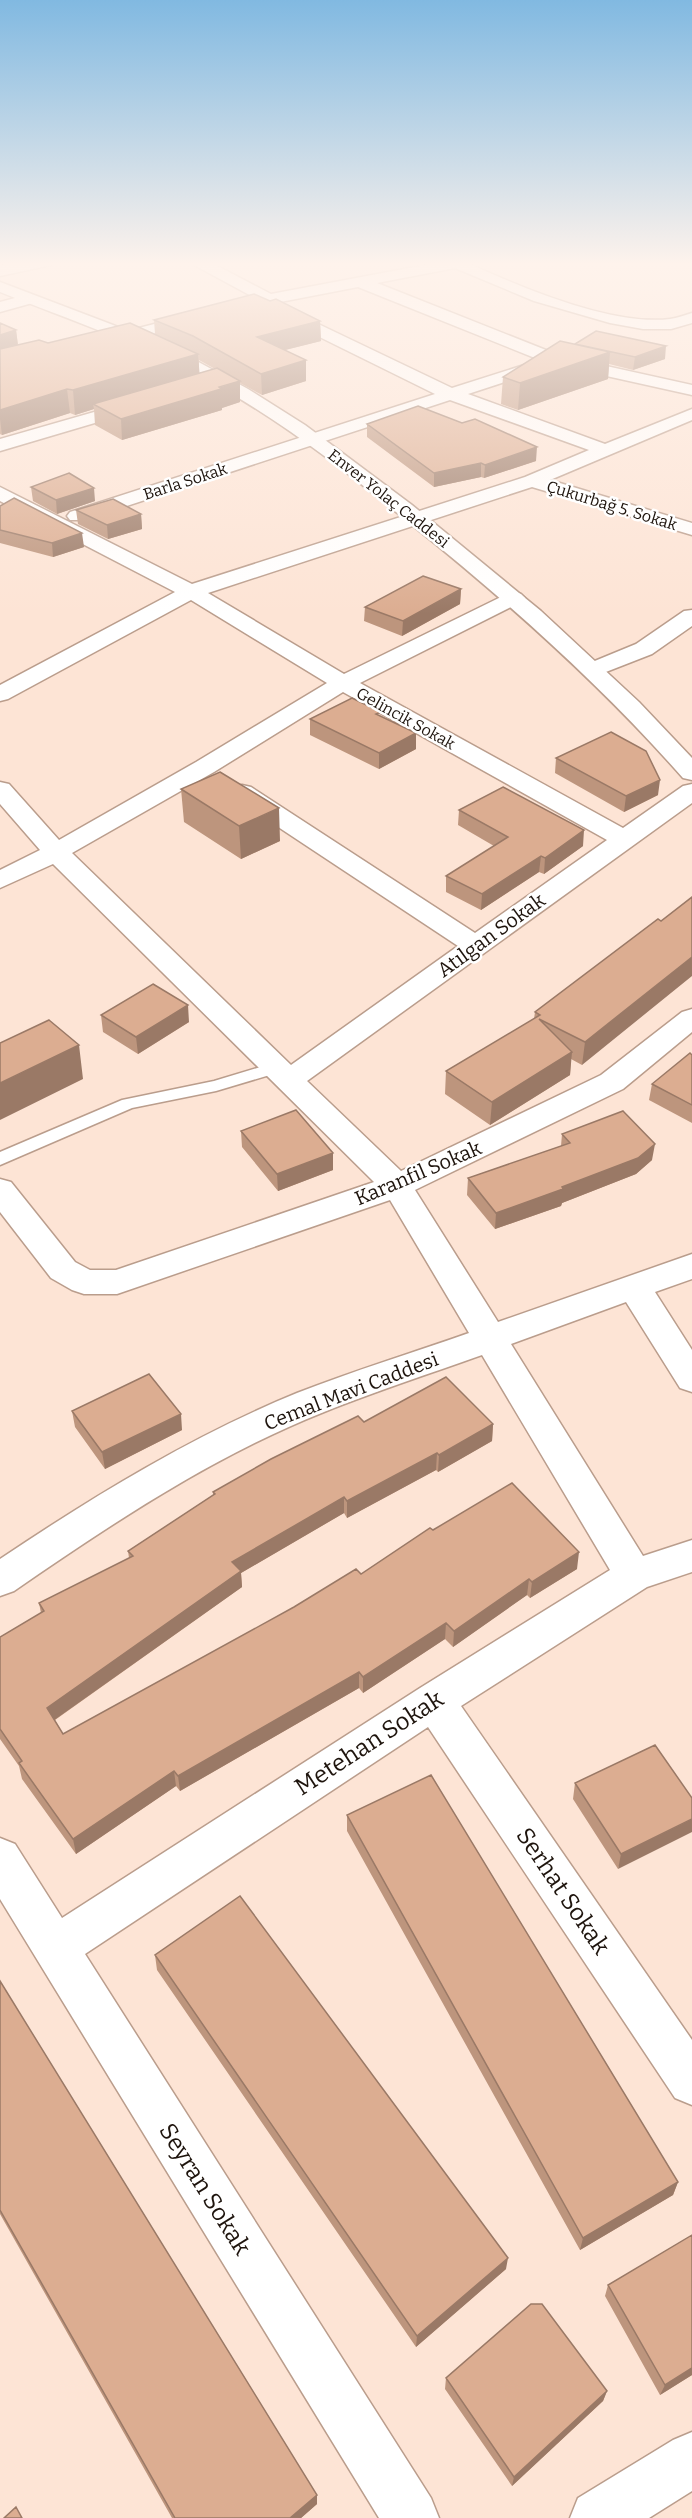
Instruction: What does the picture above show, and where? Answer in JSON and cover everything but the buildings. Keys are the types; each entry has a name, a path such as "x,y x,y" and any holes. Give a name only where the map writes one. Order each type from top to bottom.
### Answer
{"street":[{"path":"198,387 220,380"},
{"name":"Enver Yolaç Caddesi","path":"220,380 316,439 514,598 593,670 692,773"},
{"path":"421,380 450,394 608,451"},
{"name":"Barla Sokak","path":"55,523 495,380"},
{"path":"644,380 692,390"},
{"path":"0,445 154,400"},
{"path":"0,694 192,592 229,578 532,481 692,414"},
{"name":"Çukurbağ 5. Sokak","path":"532,481 692,530"},
{"name":"Gelincik Sokak","path":"0,493 192,592 343,683 624,839"},
{"path":"0,880 56,852 205,767 343,683 514,598"},
{"path":"593,670 644,649 692,616"},
{"path":"205,767 476,946"},
{"path":"0,789 56,852 397,1186 634,1575"},
{"name":"Atılgan Sokak","path":"283,1074 476,946 692,791"},
{"name":"Karanfil Sokak","path":"0,1190 63,1270 84,1282 117,1282 397,1186 612,1082 692,1018"},
{"name":"Cemal Mavi Caddesi","path":"0,1580 78,1527 156,1480 233,1439 310,1403 692,1266"},
{"path":"634,1287 692,1379"},
{"name":"Metehan Sokak","path":"55,1948 434,1701 634,1575 692,1556"},
{"name":"Serhat Sokak","path":"434,1701 692,2081"},
{"name":"Seyran Sokak","path":"0,1860 411,2518"},
{"path":"598,2518 692,2459"}],"lane":[{"path":"0,1159 128,1104 283,1074"}]}
